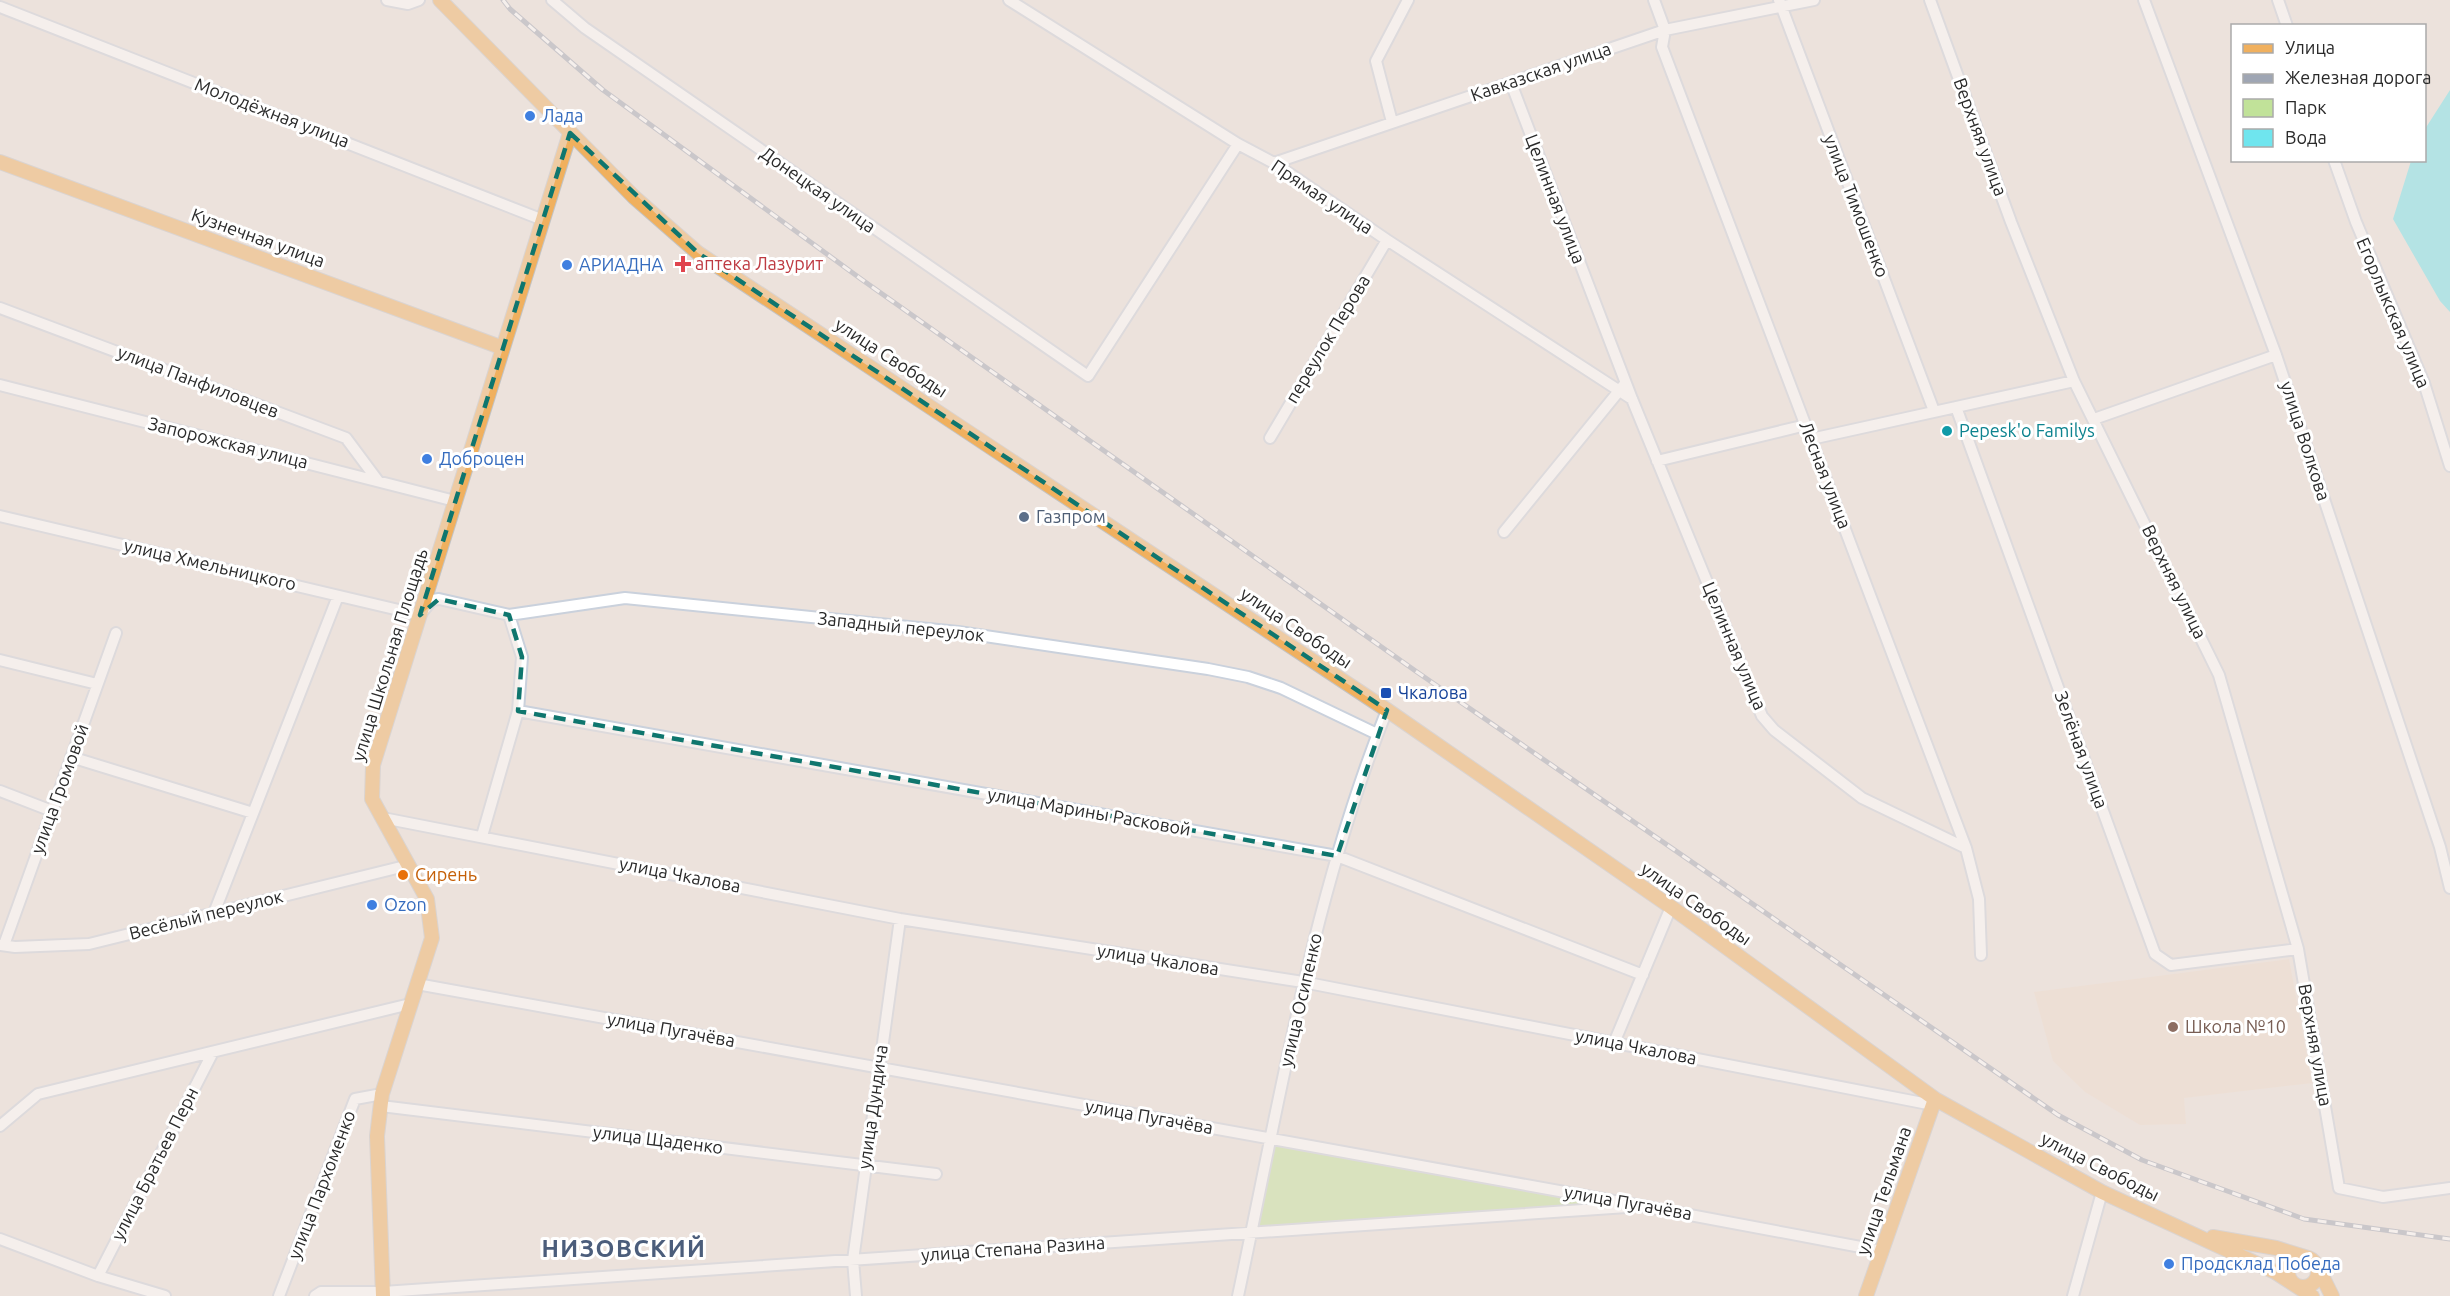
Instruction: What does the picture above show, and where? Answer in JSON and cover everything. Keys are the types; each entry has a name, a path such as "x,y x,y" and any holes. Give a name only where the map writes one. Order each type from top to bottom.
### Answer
{"main road":[{"name":"улица Свободы","path":"440,0 634,197 698,253 1387,710 1671,907 1934,1102 2102,1192 2176,1226"},
{"name":"улица Школьная Площадь","path":"383,1294 377,1136 382,1100 432,938 427,899 372,799 373,765 570,133"},
{"name":"Кузнечная улица","path":"0,162 503,348"},
{"name":"улица Тельмана","path":"1866,1296 1934,1102"},
{"path":"2176,1226 2212,1237 2276,1248 2311,1260 2319,1268 2332,1296"},
{"path":"2176,1226 2275,1272 2312,1296"},
{"path":"2298,1258 2311,1260 2318,1272 2315,1281 2307,1287 2297,1286 2289,1279 2288,1269 2298,1258"}],"street":[{"path":"387,0 408,4 419,0"},
{"name":"Донецкая улица","path":"552,0 585,28 1088,376 1239,144"},
{"name":"Прямая улица","path":"1009,0 1239,144 1274,163 1387,240 1622,387 1632,399"},
{"path":"1392,122 1376,61 1408,0"},
{"name":"Лесная улица","path":"1654,0 1665,30 1662,46 1966,848 1978,899 1981,955"},
{"name":"Кавказская улица","path":"1274,163 1665,30 1780,4 1814,0"},
{"name":"Верхняя улица","path":"1930,0 2011,222 2074,381 2219,675 2298,949 2339,1188 2383,1197 2450,1188"},
{"name":"улица Волкова","path":"2144,0 2276,355 2440,847 2450,888"},
{"path":"2278,0 2286,24"},
{"name":"улица Тимошенко","path":"1780,4 1934,411"},
{"name":"Молодёжная улица","path":"0,7 543,220"},
{"name":"Целинная улица","path":"1510,83 1622,387"},
{"name":"Егорлыкская улица","path":"2335,162 2356,222 2424,383 2450,466"},
{"name":"переулок Перова","path":"1270,438 1387,240"},
{"name":"улица Панфиловцев","path":"0,308 346,438 378,481"},
{"path":"2094,419 2276,355"},
{"path":"1811,439 2074,381"},
{"name":"Запорожская улица","path":"0,385 455,501"},
{"path":"1504,532 1622,387"},
{"name":"Целинная улица","path":"1632,399 1762,716 1774,729 1862,798 1966,848"},
{"name":"Зелёная улица","path":"1956,407 2155,954 2171,965 2298,949"},
{"path":"1657,460 1806,425"},
{"name":"улица Хмельницкого","path":"0,516 420,615"},
{"path":"214,913 338,596"},
{"name":"Западный переулок","path":"420,615 432,600 439,598 509,615 625,598 958,632 1248,677 1281,688 1377,734"},
{"path":"482,836 518,711 522,657 509,615"},
{"name":"улица Громовой","path":"2,945 116,633"},
{"path":"0,660 97,684"},
{"name":"улица Осипенко","path":"1238,1296 1303,982 1337,856 1387,710"},
{"name":"улица Марины Расковой","path":"518,711 1337,856 1643,975"},
{"path":"71,757 253,813"},
{"path":"0,791 52,811"},
{"name":"улица Чкалова","path":"383,818 900,919 1303,982 1614,1043 1934,1102"},
{"name":"Весёлый переулок","path":"2,945 15,947 90,944 409,865"},
{"path":"1614,1043 1671,907"},
{"name":"улица Дундича","path":"856,1296 853,1260 900,919"},
{"name":"улица Пугачёва","path":"417,984 1882,1251"},
{"name":"улица Братьев Перн","path":"0,1126 38,1094 410,1004"},
{"name":"улица Братьев Перн","path":"98,1276 213,1052"},
{"name":"улица Пархоменко","path":"279,1296 355,1099 382,1100"},
{"name":"улица Щаденко","path":"382,1100 936,1174"},
{"path":"2073,1296 2102,1192"},
{"name":"улица Степана Разина","path":"315,1296 321,1292 383,1294 1642,1206"},
{"path":"0,1239 98,1276 165,1296"}],"highlighted area":[{"path":"570,133 698,253 1387,710 1337,856 518,711 522,657 509,615 439,599 420,615"}],"shaded area":[{"name":"Школа №10","path":"2289,959 2312,1083 2184,1098 2186,1124 2140,1125 2085,1092 2053,1061 2034,992"}],"green space":[{"path":"1272,1134 1642,1206 1251,1234"}],"water":[{"path":"2450,90 2450,312 2440,301 2393,219 2411,162 2426,162 2426,127"}],"railway":[{"path":"503,0 510,9 603,90 861,279 1417,672 2058,1115 2142,1160 2304,1219 2450,1239"}],"place":[{"name":"Лада","path":"530,116"},
{"name":"аптека Лазурит","path":"683,264"},
{"name":"АРИАДНА","path":"567,265"},
{"name":"Pepesk'o Familys","path":"1947,431"},
{"name":"Доброцен","path":"427,459"},
{"name":"Газпром","path":"1024,517"},
{"name":"Чкалова","path":"1386,693"},
{"name":"Сирень","path":"403,875"},
{"name":"Ozon","path":"372,905"},
{"name":"Школа №10","path":"2173,1027"},
{"name":"Продсклад Победа","path":"2169,1264"}],"district":[{"name":"НИЗОВСКИЙ","path":"624,1249"}]}
